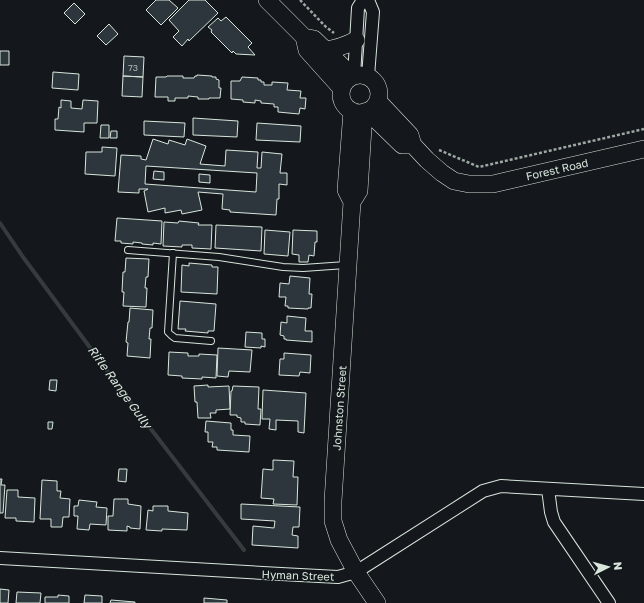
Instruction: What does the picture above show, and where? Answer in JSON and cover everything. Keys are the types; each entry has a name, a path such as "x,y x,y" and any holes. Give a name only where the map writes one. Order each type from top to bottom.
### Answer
{"street":[{"path":"267,0 304,38 307,50 353,80 373,80 379,89 379,95 365,109 344,104 341,94 353,80 372,12 368,0"},
{"path":"353,80 358,8 363,0"},
{"path":"324,50 343,47 356,32"},
{"path":"304,38 314,40 342,66 353,80"},
{"name":"Forest Road","path":"365,109 402,145 413,145 442,173 454,181 469,184 493,184 644,149"},
{"name":"Johnston Street","path":"365,109 359,190 352,202 333,521 339,540 356,572 377,603"},
{"name":"Hyman Street","path":"0,558 295,575 338,576 356,572 483,491 501,486 644,494"},
{"path":"548,489 554,522 609,603"}],"lane":[{"path":"128,250 219,256 283,267 302,268 348,265"},
{"path":"173,254 168,332 175,338 211,341"}],"path":[{"path":"300,0 326,27 335,33 345,28 349,23 356,32"},
{"path":"434,147 480,168 644,129"}],"building":[{"path":"156,0 169,0 178,8 161,25 146,10"},
{"path":"189,0 205,0 218,13 182,46 173,37 179,31 169,20"},
{"path":"74,3 85,14 75,24 64,13"},
{"path":"226,17 252,43 248,47 255,55 236,54 233,51 232,53 211,32 212,30 208,27 218,18 221,21"},
{"path":"109,24 118,34 106,45 97,36"},
{"path":"0,51 9,51 9,65 0,65"},
{"path":"124,56 144,57 143,77 123,76"},
{"path":"53,72 79,74 78,90 52,88"},
{"path":"197,75 212,76 219,80 219,88 221,88 220,98 198,99 198,97 188,96 188,98 175,98 175,101 168,101 168,97 155,97 156,77 183,76 183,78 194,78"},
{"path":"123,76 143,77 142,97 122,96"},
{"path":"242,77 258,78 261,82 264,82 264,85 272,85 272,82 288,83 287,90 301,91 300,98 306,98 305,109 300,108 299,114 278,112 278,107 274,107 274,104 261,103 261,101 255,100 255,103 231,99 231,81 240,81"},
{"path":"61,100 71,101 71,108 82,109 83,100 98,101 97,123 84,123 84,132 55,130 55,119 58,119 59,107 61,108"},
{"path":"193,118 238,121 237,137 193,135"},
{"path":"144,121 185,123 184,137 144,135"},
{"path":"257,123 301,126 300,142 256,140"},
{"path":"101,125 109,125 109,138 100,138"},
{"path":"111,131 117,131 117,138 110,138"},
{"path":"153,139 168,144 169,140 185,145 187,139 206,146 200,164 225,166 226,150 258,152 257,168 261,168 262,152 282,154 280,173 287,173 287,185 279,184 279,199 277,199 276,215 230,212 230,210 222,209 223,194 198,192 202,210 182,214 181,210 165,213 165,208 148,212 144,191 148,189 139,189 139,193 118,192 121,155 141,156 141,159 146,160","holes":["146,166 257,173 256,192 145,184"]},
{"path":"102,147 117,148 115,176 85,174 86,152 102,152"},
{"path":"154,171 164,172 164,180 153,179"},
{"path":"199,174 210,175 210,183 199,182"},
{"path":"117,218 162,221 161,244 153,243 153,245 133,242 133,244 115,241"},
{"path":"179,221 199,223 198,225 212,225 211,249 192,248 192,245 182,245 182,247 163,246 164,222 178,223"},
{"path":"216,225 262,227 261,251 215,248"},
{"path":"265,230 290,232 288,256 264,254"},
{"path":"293,230 317,231 317,242 315,242 314,256 309,255 308,262 299,262 299,255 292,254"},
{"path":"126,258 149,259 148,277 146,277 145,288 147,288 146,307 123,306 123,272 125,272"},
{"path":"189,263 218,267 217,294 181,292 182,265 189,266"},
{"path":"290,276 310,278 309,294 312,294 311,308 288,308 288,306 285,306 286,297 279,297 280,283 289,284"},
{"path":"180,301 216,304 214,331 208,331 208,333 178,329"},
{"path":"130,308 153,310 152,328 150,328 149,339 151,339 150,358 127,356 128,343 126,342"},
{"path":"287,316 306,318 305,331 312,331 312,342 286,340 284,339 284,336 280,335 281,322 287,323"},
{"path":"246,332 262,333 262,339 265,339 265,347 245,347"},
{"path":"218,348 252,350 250,372 229,371 228,377 217,376"},
{"path":"169,352 188,353 188,356 199,356 199,354 217,355 216,378 182,378 182,376 168,375"},
{"path":"284,353 311,355 310,373 300,372 299,376 279,375 280,359 284,359"},
{"path":"50,380 57,380 56,391 49,390"},
{"path":"208,385 208,387 229,386 230,409 216,410 216,413 210,413 211,418 198,418 194,386"},
{"path":"233,386 259,387 258,409 261,409 260,425 245,424 245,422 241,422 241,418 237,417 237,415 230,415 231,391"},
{"path":"263,390 306,393 304,433 298,432 298,421 276,420 276,430 269,429 270,419 262,419"},
{"path":"206,421 231,423 233,435 250,436 249,452 217,450 217,447 212,447 213,442 208,442 208,432 205,432"},
{"path":"48,422 53,422 52,429 48,429"},
{"path":"273,460 294,461 293,477 298,477 297,505 273,504 274,499 261,498 263,469 273,470"},
{"path":"119,469 127,469 126,482 118,481"},
{"path":"0,479 2,479 1,485 5,485 3,513 0,513"},
{"path":"42,480 57,481 57,491 61,491 60,498 70,499 69,517 63,517 62,527 51,527 51,519 40,519"},
{"path":"7,490 18,490 18,497 35,498 34,522 16,521 16,518 5,518"},
{"path":"114,499 128,499 128,504 141,506 140,529 130,528 127,526 127,531 108,530 108,516 113,516"},
{"path":"79,500 97,502 96,507 107,508 106,525 90,524 89,530 77,529 78,516 74,516 74,506 78,506"},
{"path":"241,504 300,507 299,527 293,527 292,535 298,536 298,548 252,545 253,526 274,528 275,521 241,519"},
{"path":"153,506 168,506 168,511 188,513 187,530 146,530 148,510 153,511"},
{"path":"0,589 9,590 8,603 0,603"},
{"path":"17,592 41,593 40,603 16,603"},
{"path":"58,595 69,596 69,603 45,603 45,597 58,597"},
{"path":"85,595 102,596 102,603 84,603"},
{"path":"204,598 227,600 227,603 204,603"},
{"path":"111,600 135,602 135,603 110,603"}],"waterway":[{"name":"Rifle Range Gully","path":"0,223 23,257 134,407 244,550"}]}
